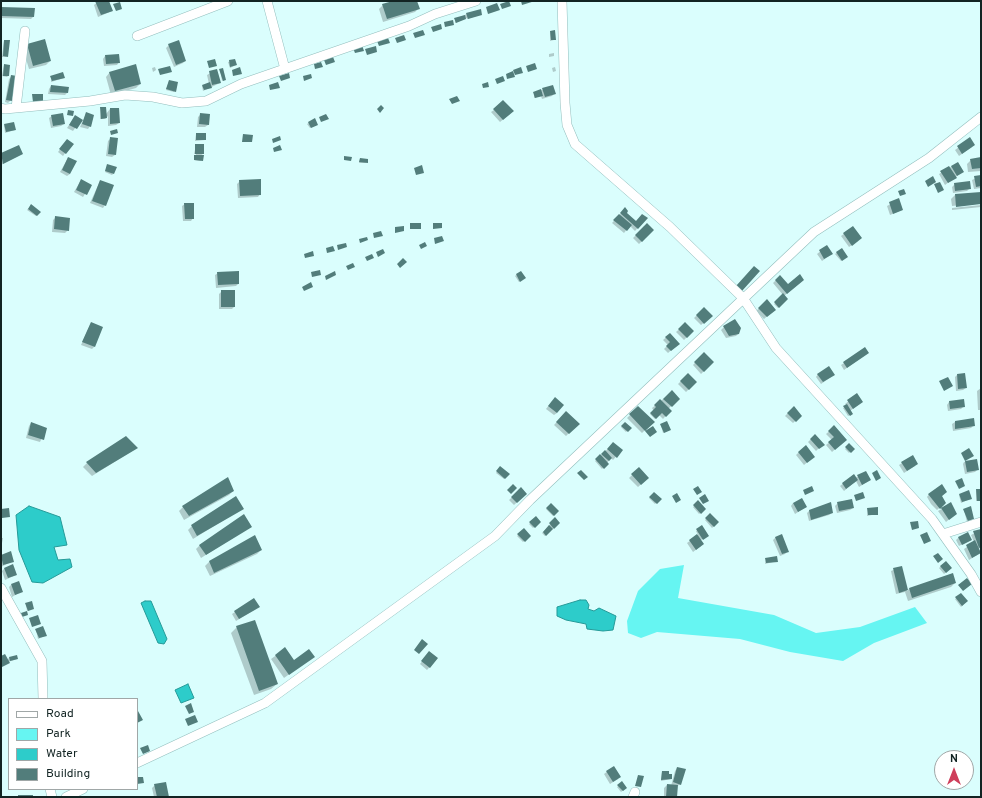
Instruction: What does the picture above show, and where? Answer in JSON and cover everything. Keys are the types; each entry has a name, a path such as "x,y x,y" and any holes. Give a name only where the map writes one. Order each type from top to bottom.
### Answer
{"street":[{"path":"137,36 228,1"},
{"path":"267,1 285,69"},
{"path":"1,108 90,102 125,95 153,97 182,103 206,100 241,84 409,26 435,14 476,1"},
{"path":"562,1 565,103 567,125 575,144 670,227 742,298 776,348 932,519 971,574 981,592"},
{"path":"16,108 25,30"},
{"path":"138,763 265,703 495,536 530,500 742,298 814,232 929,158 981,117"},
{"path":"943,534 981,522"},
{"path":"1,588 42,661 43,698"},
{"path":"66,797 81,790"}],"green space":[{"path":"684,565 678,598 774,615 816,633 860,627 915,607 927,623 874,643 843,661 790,652 740,639 657,632 641,638 628,633 627,621 638,591 660,569"}],"water":[{"path":"29,506 60,517 67,545 54,547 58,560 70,559 72,567 43,583 32,582 19,550 16,515"},
{"path":"580,600 586,600 589,605 588,609 594,611 599,608 616,616 613,630 603,631 587,629 586,624 566,620 557,616 557,607"},
{"path":"151,601 167,639 164,644 158,643 141,603"},
{"path":"188,684 194,698 181,703 175,690"}],"building":[{"path":"95,1 109,1 113,11 101,15"},
{"path":"393,1 417,1 420,9 387,19 382,4"},
{"path":"509,1 511,6 502,9 500,4"},
{"path":"521,1 535,1 522,5"},
{"path":"120,2 122,9 116,11 113,4"},
{"path":"497,3 500,10 488,14 486,7"},
{"path":"1,7 35,8 34,17 1,16"},
{"path":"481,9 482,15 468,19 466,13"},
{"path":"465,15 466,19 456,23 454,18"},
{"path":"453,20 454,25 445,27 444,22"},
{"path":"441,24 442,29 433,32 431,27"},
{"path":"423,30 425,35 415,38 413,33"},
{"path":"555,30 556,40 551,40 550,31"},
{"path":"404,35 406,40 397,43 395,38"},
{"path":"388,38 390,43 379,46 377,41"},
{"path":"45,39 51,61 33,66 27,44"},
{"path":"4,40 10,40 8,57 3,56"},
{"path":"179,40 186,61 176,65 168,44"},
{"path":"362,45 364,51 355,53 353,48"},
{"path":"376,46 377,52 367,55 365,49"},
{"path":"119,54 120,63 106,64 105,55"},
{"path":"333,57 335,62 326,65 324,60"},
{"path":"215,59 217,66 209,68 207,61"},
{"path":"235,59 237,65 230,67 229,60"},
{"path":"321,62 323,67 315,69 314,64"},
{"path":"535,63 537,69 528,72 526,66"},
{"path":"4,64 10,65 9,76 3,76"},
{"path":"136,64 141,84 115,91 109,72"},
{"path":"170,66 172,72 160,75 158,69"},
{"path":"240,67 242,74 233,76 232,70"},
{"path":"521,67 523,73 515,75 513,70"},
{"path":"223,68 226,80 223,81 219,69"},
{"path":"217,69 221,83 212,85 209,71"},
{"path":"513,71 515,77 507,79 506,74"},
{"path":"63,72 65,78 52,81 50,76"},
{"path":"289,73 290,78 281,81 279,76"},
{"path":"311,74 312,78 304,81 303,76"},
{"path":"11,75 17,76 12,101 6,100"},
{"path":"503,76 505,81 497,84 495,79"},
{"path":"169,80 178,82 176,92 166,89"},
{"path":"210,82 212,88 204,90 202,85"},
{"path":"278,82 280,88 270,90 269,85"},
{"path":"488,82 489,87 483,88 482,84"},
{"path":"51,85 69,87 68,93 50,92"},
{"path":"553,85 556,94 545,97 542,88"},
{"path":"541,89 543,96 535,98 533,92"},
{"path":"32,94 43,94 43,101 33,102"},
{"path":"457,96 460,101 452,104 449,99"},
{"path":"503,100 514,111 503,120 493,109"},
{"path":"381,105 384,108 380,113 377,109"},
{"path":"100,107 106,107 107,118 101,119"},
{"path":"110,108 119,108 120,123 110,124"},
{"path":"68,110 74,111 73,116 67,115"},
{"path":"86,112 94,115 91,127 82,124"},
{"path":"63,113 65,124 53,126 51,115"},
{"path":"200,113 210,114 209,125 199,124"},
{"path":"326,114 329,119 321,122 319,117"},
{"path":"75,115 83,120 77,129 69,125"},
{"path":"315,118 318,125 311,128 308,122"},
{"path":"14,122 16,130 6,132 4,124"},
{"path":"117,129 118,133 111,135 110,131"},
{"path":"196,133 206,133 206,140 196,140"},
{"path":"243,134 253,135 252,142 242,142"},
{"path":"280,136 281,140 273,143 272,139"},
{"path":"110,137 118,138 116,155 108,154"},
{"path":"970,137 975,145 962,154 957,146"},
{"path":"67,139 74,144 66,154 59,149"},
{"path":"195,144 204,144 204,154 195,154"},
{"path":"19,145 23,154 3,164 1,153"},
{"path":"280,145 282,150 274,152 273,148"},
{"path":"194,155 204,155 203,161 194,160"},
{"path":"344,156 352,157 351,161 344,160"},
{"path":"68,157 77,161 70,174 62,170"},
{"path":"981,157 981,168 972,169 970,159"},
{"path":"360,158 368,159 368,163 359,162"},
{"path":"958,162 964,172 957,176 951,166"},
{"path":"107,164 117,167 114,174 105,171"},
{"path":"422,165 424,173 416,175 414,168"},
{"path":"949,166 957,178 948,183 940,171"},
{"path":"981,175 981,186 976,187 974,176"},
{"path":"933,176 936,182 928,187 925,181"},
{"path":"81,179 92,185 87,195 76,190"},
{"path":"261,179 261,195 240,196 239,180"},
{"path":"100,180 114,185 106,206 92,201"},
{"path":"970,181 971,189 955,191 954,183"},
{"path":"940,182 944,190 938,193 934,184"},
{"path":"904,189 906,194 900,196 898,191"},
{"path":"981,192 981,204 956,207 955,194"},
{"path":"899,198 903,210 893,214 889,202"},
{"path":"184,203 194,203 194,219 185,219"},
{"path":"31,204 41,212 37,216 28,209"},
{"path":"625,207 628,211 627,213 636,221 642,214 648,218 638,229 620,213"},
{"path":"619,214 632,225 627,231 613,220"},
{"path":"55,216 70,218 69,231 54,229"},
{"path":"410,223 421,223 421,229 410,229"},
{"path":"433,223 442,223 442,228 433,229"},
{"path":"647,223 654,230 642,242 635,235"},
{"path":"404,226 404,231 395,233 395,227"},
{"path":"853,226 862,238 852,246 843,233"},
{"path":"381,231 383,236 374,238 373,233"},
{"path":"442,236 444,241 435,244 434,238"},
{"path":"367,237 368,240 360,243 359,239"},
{"path":"425,242 427,246 421,249 419,245"},
{"path":"346,243 347,247 338,250 337,245"},
{"path":"827,245 833,254 824,259 819,250"},
{"path":"333,246 335,251 327,253 326,248"},
{"path":"842,248 848,257 842,261 836,252"},
{"path":"383,249 385,253 378,257 376,252"},
{"path":"313,251 314,256 305,258 304,254"},
{"path":"372,254 374,258 367,261 365,257"},
{"path":"403,258 407,262 400,268 397,264"},
{"path":"353,263 355,267 348,270 346,266"},
{"path":"754,266 760,271 742,291 736,286"},
{"path":"320,270 321,275 312,277 311,272"},
{"path":"239,271 239,284 218,285 217,272"},
{"path":"335,271 336,275 326,280 325,276"},
{"path":"521,271 526,278 520,282 516,274"},
{"path":"800,274 804,280 787,294 775,280 780,275 788,284"},
{"path":"311,282 313,287 304,291 302,287"},
{"path":"221,290 235,290 235,307 221,307"},
{"path":"783,293 788,299 779,308 774,302"},
{"path":"767,299 776,310 767,317 758,308"},
{"path":"704,307 713,316 704,324 696,315"},
{"path":"735,319 741,328 739,334 729,336 723,326"},
{"path":"91,322 103,327 95,347 82,342"},
{"path":"685,322 694,331 687,338 678,329"},
{"path":"670,333 680,344 671,351 666,346 670,342 665,337"},
{"path":"865,347 869,353 847,368 843,362"},
{"path":"704,352 714,362 704,372 694,362"},
{"path":"829,366 835,375 823,382 817,374"},
{"path":"688,373 697,382 689,390 680,381"},
{"path":"965,373 967,388 958,389 957,374"},
{"path":"948,377 953,386 944,391 939,381"},
{"path":"672,390 680,399 672,407 663,399"},
{"path":"857,393 863,402 853,409 847,400"},
{"path":"555,397 564,405 557,413 548,406"},
{"path":"660,399 672,411 666,417 662,413 656,419 650,413 656,407 654,405"},
{"path":"964,399 965,407 950,409 949,401"},
{"path":"847,404 853,414 850,416 843,406"},
{"path":"638,406 655,422 645,431 629,414"},
{"path":"794,406 802,416 796,422 787,413"},
{"path":"566,411 580,424 569,434 556,422"},
{"path":"974,418 975,426 955,429 955,421"},
{"path":"667,421 671,430 664,433 660,424"},
{"path":"31,422 47,428 44,440 28,435"},
{"path":"625,422 632,428 628,432 621,426"},
{"path":"834,425 847,440 835,450 828,442 834,437 828,431"},
{"path":"653,426 657,432 650,437 645,431"},
{"path":"815,434 825,445 819,449 810,439"},
{"path":"126,436 138,448 96,473 86,462"},
{"path":"613,442 623,450 617,458 607,449"},
{"path":"849,443 855,449 851,453 845,447"},
{"path":"806,445 815,457 807,463 798,452"},
{"path":"969,448 974,456 965,461 961,453"},
{"path":"605,450 612,458 609,461 601,454"},
{"path":"600,454 609,464 604,469 595,459"},
{"path":"913,455 918,464 907,471 901,462"},
{"path":"977,459 979,470 967,472 965,461"},
{"path":"500,466 510,474 505,479 496,471"},
{"path":"639,467 649,478 641,485 631,474"},
{"path":"581,470 588,477 584,480 577,473"},
{"path":"877,470 881,478 876,481 872,473"},
{"path":"866,471 871,480 862,485 857,475"},
{"path":"854,474 858,480 846,489 842,483"},
{"path":"228,477 234,491 189,516 182,506"},
{"path":"962,478 965,486 959,489 955,481"},
{"path":"513,484 517,488 511,494 507,490"},
{"path":"942,484 947,492 942,496 946,503 940,509 928,494"},
{"path":"698,486 702,492 697,495 693,489"},
{"path":"812,486 814,491 805,495 803,490"},
{"path":"521,487 527,494 517,503 511,497"},
{"path":"976,489 981,489 981,501 977,501"},
{"path":"969,490 972,499 962,502 959,494"},
{"path":"654,492 662,499 657,504 649,497"},
{"path":"863,492 865,498 856,501 854,495"},
{"path":"677,493 681,500 676,503 672,496"},
{"path":"705,494 709,501 703,504 699,498"},
{"path":"236,496 244,509 197,536 191,525"},
{"path":"802,498 807,507 798,512 793,503"},
{"path":"852,499 854,508 839,511 837,502"},
{"path":"698,500 706,509 701,514 693,505"},
{"path":"831,502 833,513 811,520 809,510"},
{"path":"951,502 957,514 949,520 941,508"},
{"path":"551,503 559,511 554,516 546,508"},
{"path":"971,506 974,519 968,521 963,509"},
{"path":"878,507 878,515 868,515 867,508"},
{"path":"9,508 10,517 2,518 1,509"},
{"path":"710,513 719,522 714,527 705,518"},
{"path":"244,514 252,527 206,555 199,545"},
{"path":"536,516 541,522 535,528 529,522"},
{"path":"555,517 560,523 554,529 549,523"},
{"path":"918,521 919,528 912,530 910,522"},
{"path":"549,525 553,529 546,536 543,532"},
{"path":"702,525 709,536 703,540 696,529"},
{"path":"524,528 531,536 525,542 517,534"},
{"path":"981,529 981,547 979,548 973,531"},
{"path":"927,532 931,541 924,544 920,535"},
{"path":"968,532 972,540 962,545 958,537"},
{"path":"697,534 704,544 696,550 689,540"},
{"path":"782,534 789,552 782,554 775,537"},
{"path":"255,535 262,550 214,573 209,561"},
{"path":"975,540 981,553 972,558 966,545"},
{"path":"11,551 14,562 3,565 1,555"},
{"path":"938,553 943,559 938,563 933,556"},
{"path":"777,556 778,562 766,563 765,558"},
{"path":"946,561 952,568 946,573 940,566"},
{"path":"13,564 17,575 8,578 4,568"},
{"path":"902,566 908,590 899,593 893,568"},
{"path":"953,573 956,583 912,598 909,588"},
{"path":"967,578 972,584 963,591 958,585"},
{"path":"19,581 23,592 15,595 11,584"},
{"path":"961,593 968,601 962,606 955,597"},
{"path":"254,598 260,607 239,619 234,611"},
{"path":"32,601 34,609 28,611 25,603"},
{"path":"27,611 28,615 22,617 21,613"},
{"path":"38,615 41,624 32,627 29,618"},
{"path":"255,620 278,684 259,691 236,626"},
{"path":"43,626 47,636 39,638 35,629"},
{"path":"422,639 428,644 419,654 414,650"},
{"path":"285,647 294,660 309,649 315,657 289,675 275,655"},
{"path":"429,651 438,658 430,668 421,661"},
{"path":"5,654 10,663 2,667 1,656"},
{"path":"17,655 18,659 10,661 9,657"},
{"path":"191,703 194,712 189,714 185,706"},
{"path":"138,711 143,720 138,722"},
{"path":"195,715 198,722 188,726 185,719"},
{"path":"148,745 150,751 143,754 140,748"},
{"path":"614,766 621,777 613,782 606,771"},
{"path":"677,767 686,769 681,785 673,782"},
{"path":"662,771 669,771 669,774 672,774 672,779 661,780"},
{"path":"638,775 644,776 641,787 635,786"},
{"path":"138,777 143,777 144,783 138,784"},
{"path":"622,781 627,788 623,791 617,785"},
{"path":"166,782 169,797 157,797 154,784"},
{"path":"667,784 678,785 677,797 666,797"},
{"path":"18,795 33,795 33,797 18,797"}]}
